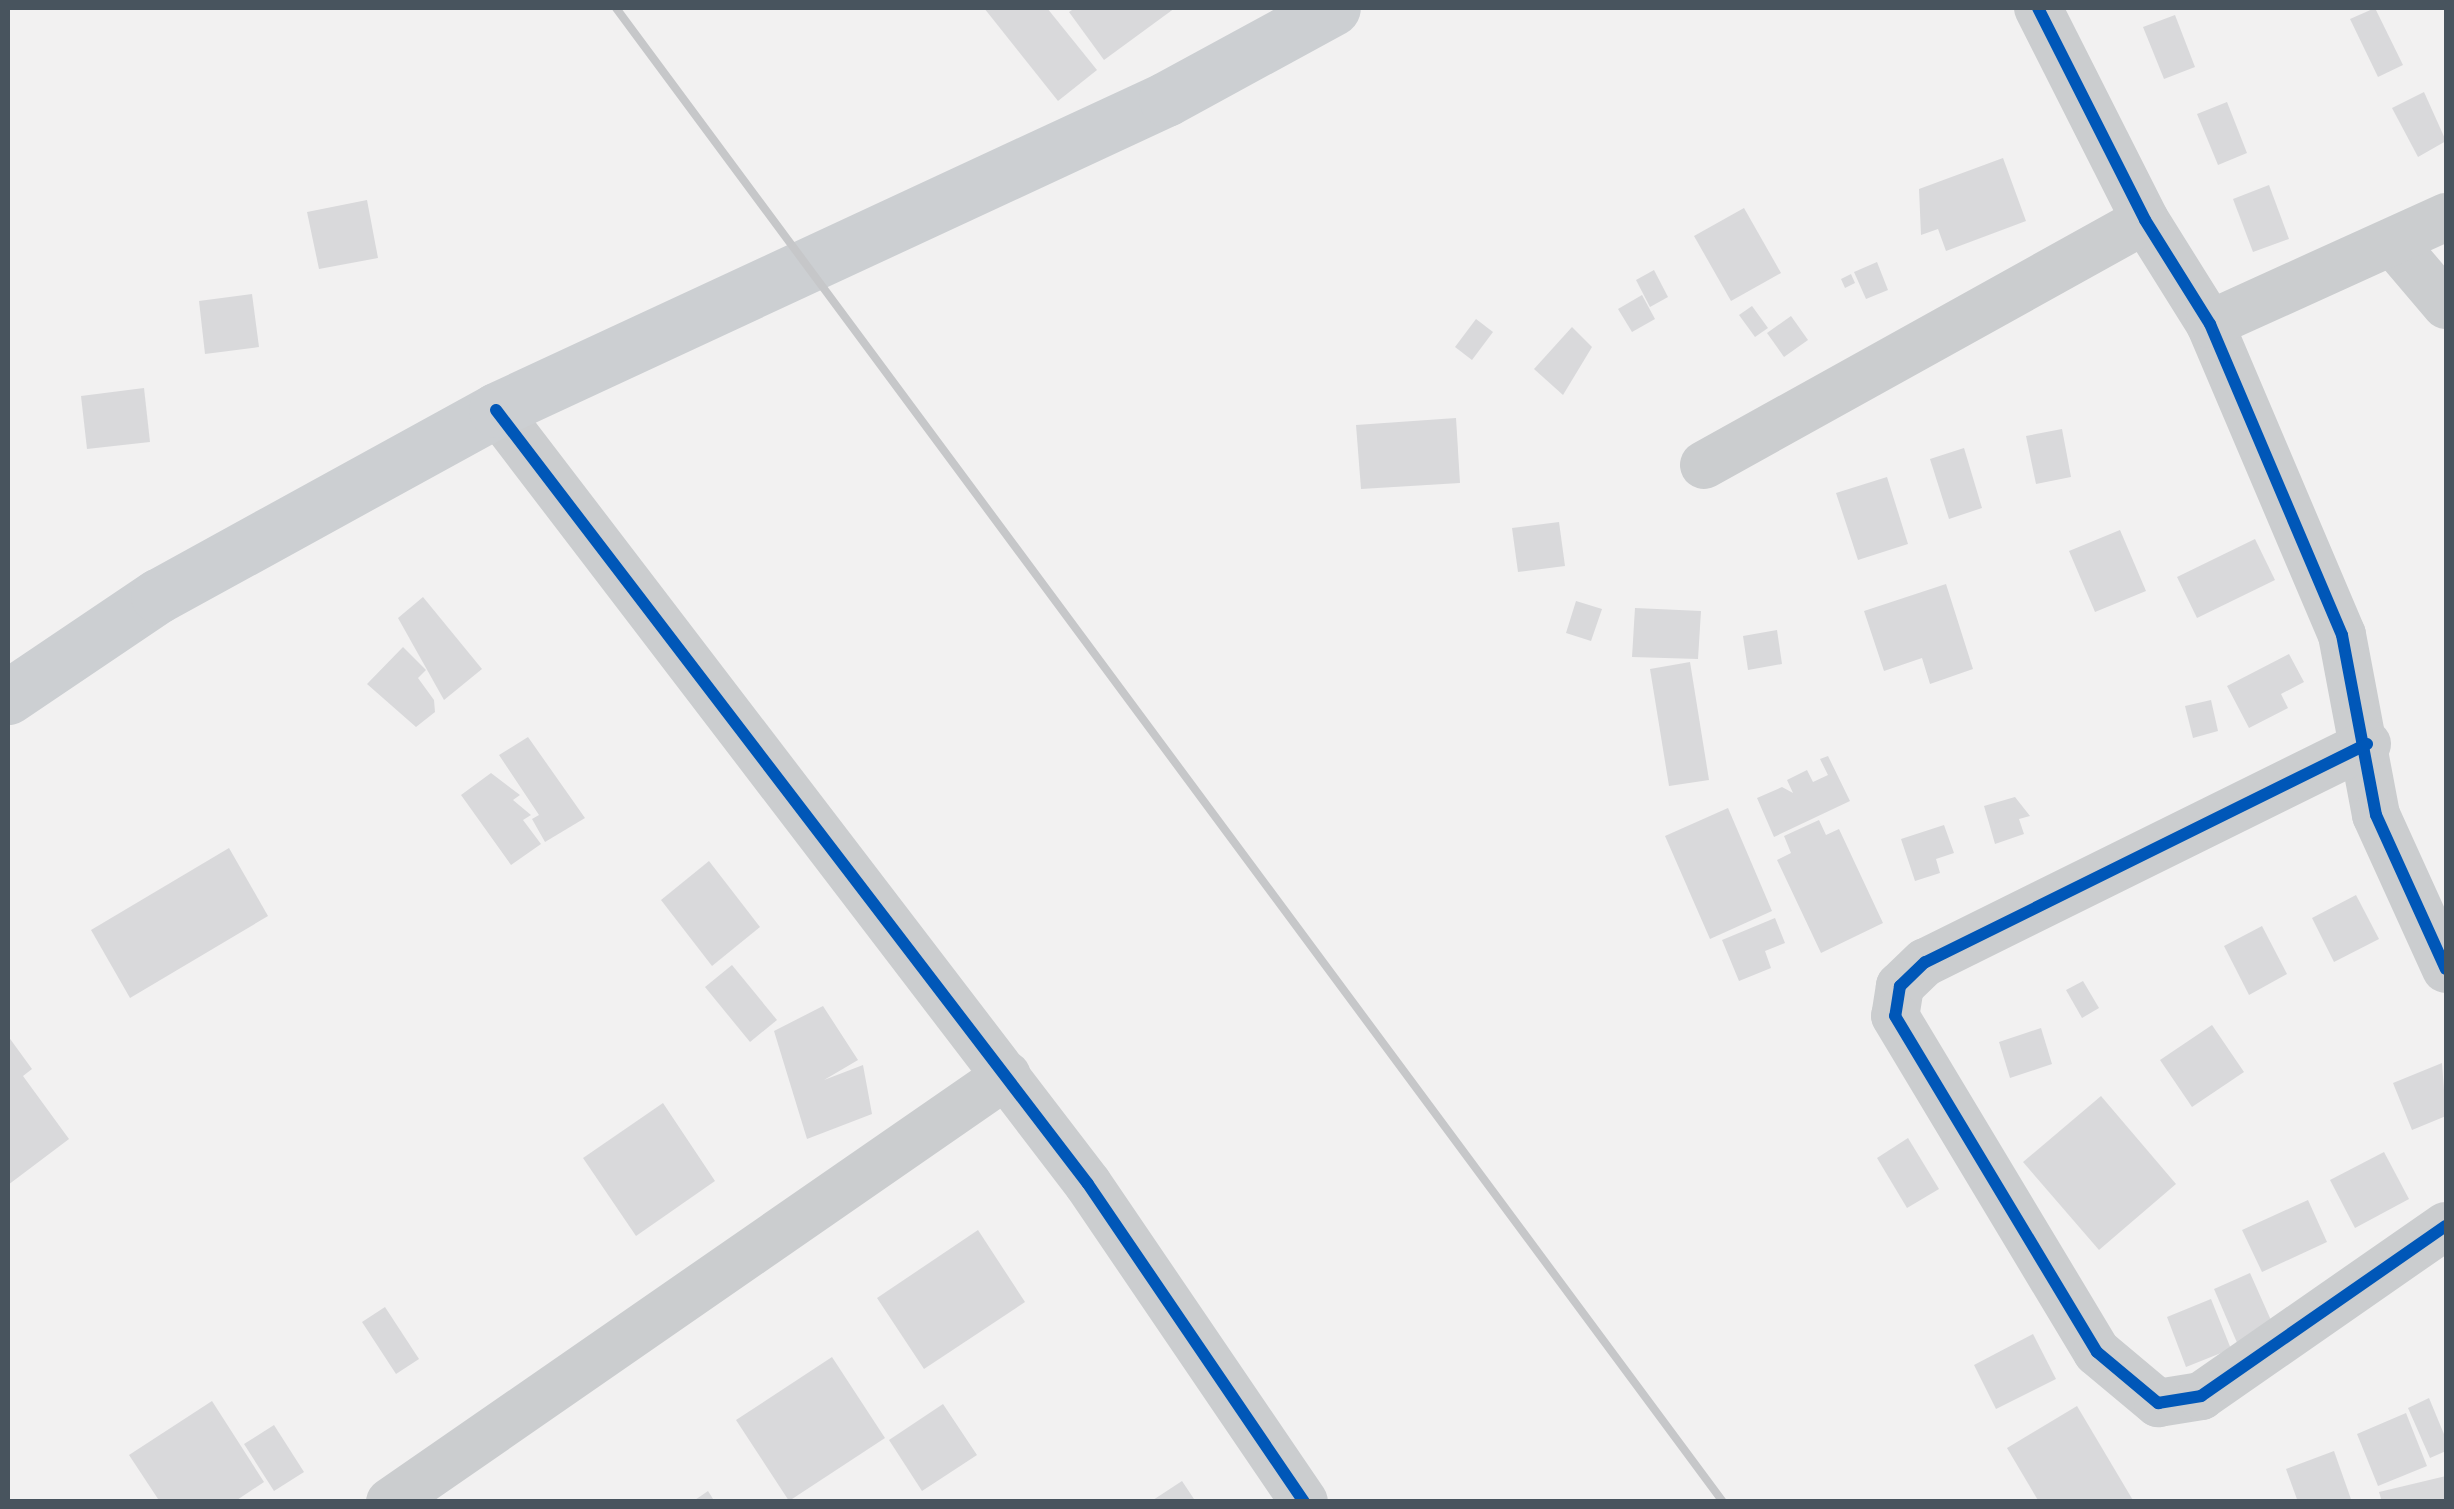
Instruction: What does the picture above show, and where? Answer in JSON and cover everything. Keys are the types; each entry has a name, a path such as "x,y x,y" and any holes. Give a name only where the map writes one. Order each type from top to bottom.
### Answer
{"main road":[{"path":"8,697 158,596 496,410 1166,98 1333,8"}],"street":[{"path":"2038,8 2145,220 2210,324 2342,636 2367,744 2376,815 2446,970"},
{"path":"2210,324 2395,245 2446,217"},
{"path":"1704,465 2145,220"},
{"path":"2395,245 2446,305"},
{"path":"496,410 1006,1075 1304,1502"},
{"path":"2367,744 1925,962 1900,986 1895,1016 2097,1352 2158,1403 2201,1396 2446,1226"},
{"path":"390,1502 1006,1075"}],"building":[{"path":"984,8 1047,8 1097,70 1058,101"},
{"path":"1075,8 1175,8 1104,60 1069,12"},
{"path":"2375,8 2403,65 2378,77 2350,19"},
{"path":"2175,15 2195,67 2164,79 2143,27"},
{"path":"2424,92 2446,141 2418,157 2392,108"},
{"path":"2227,102 2247,153 2218,165 2197,114"},
{"path":"2003,158 2026,221 1946,251 1938,229 1921,235 1919,189"},
{"path":"2269,185 2289,239 2253,252 2233,199"},
{"path":"367,200 378,258 319,269 307,212"},
{"path":"1744,208 1781,273 1731,301 1694,236"},
{"path":"1877,262 1888,290 1866,299 1854,272"},
{"path":"1654,270 1668,297 1650,307 1636,280"},
{"path":"1851,274 1855,283 1845,288 1841,279"},
{"path":"252,294 259,347 205,354 199,301"},
{"path":"1642,295 1655,319 1632,332 1618,309"},
{"path":"1752,306 1768,328 1755,337 1739,315"},
{"path":"1791,316 1808,340 1784,357 1767,333"},
{"path":"1476,319 1493,332 1472,360 1455,347"},
{"path":"1572,327 1592,347 1563,395 1534,369"},
{"path":"144,388 150,442 87,449 81,396"},
{"path":"1456,418 1460,483 1361,489 1356,425"},
{"path":"2062,429 2071,477 2036,484 2026,436"},
{"path":"1964,448 1982,508 1949,519 1930,459"},
{"path":"1887,477 1908,544 1858,560 1836,493"},
{"path":"1559,522 1565,566 1518,572 1512,528"},
{"path":"2120,530 2146,591 2095,612 2069,551"},
{"path":"2255,539 2275,580 2197,618 2177,577"},
{"path":"1946,584 1973,669 1930,684 1922,658 1884,671 1864,611"},
{"path":"423,597 482,669 444,700 398,618"},
{"path":"1576,601 1602,609 1591,641 1566,633"},
{"path":"1635,608 1701,611 1698,659 1632,657"},
{"path":"1777,630 1782,664 1748,670 1743,636"},
{"path":"403,647 426,670 418,678 434,700 435,712 416,727 367,684"},
{"path":"2289,654 2304,682 2281,694 2288,708 2249,728 2227,686"},
{"path":"1690,662 1709,780 1669,786 1650,669"},
{"path":"2211,700 2218,731 2193,738 2185,706"},
{"path":"528,737 585,818 545,842 532,819 539,815 499,755"},
{"path":"1828,756 1850,801 1774,837 1757,798 1782,787 1793,793 1787,780 1807,770 1813,782 1828,775 1820,759"},
{"path":"491,773 520,795 513,800 531,815 523,820 541,844 511,865 461,795"},
{"path":"2015,797 2030,816 2019,819 2024,834 1995,844 1984,806"},
{"path":"1728,808 1772,911 1710,939 1665,836"},
{"path":"1819,820 1826,835 1839,829 1883,923 1821,953 1777,860 1791,853 1784,836"},
{"path":"1944,825 1954,853 1936,859 1940,873 1915,881 1901,839"},
{"path":"229,848 268,916 130,998 91,930"},
{"path":"709,861 760,927 712,966 661,900"},
{"path":"2356,895 2379,939 2334,962 2312,918"},
{"path":"1775,918 1785,943 1765,951 1771,968 1739,981 1722,940"},
{"path":"2262,926 2287,974 2249,995 2224,946"},
{"path":"732,965 777,1020 750,1042 705,987"},
{"path":"2083,981 2099,1008 2082,1018 2066,990"},
{"path":"823,1006 858,1060 824,1080 863,1065 872,1114 807,1139 774,1031"},
{"path":"2212,1025 2244,1072 2192,1107 2160,1060"},
{"path":"2041,1028 2052,1064 2010,1078 1999,1042"},
{"path":"8,1036 32,1069 23,1076 69,1139 8,1185"},
{"path":"2442,1063 2446,1116 2412,1130 2393,1083"},
{"path":"2101,1096 2176,1184 2099,1250 2023,1162"},
{"path":"663,1103 715,1181 636,1236 583,1158"},
{"path":"1908,1138 1939,1189 1907,1208 1877,1158"},
{"path":"2384,1152 2409,1199 2355,1228 2330,1180"},
{"path":"2308,1200 2327,1242 2262,1272 2242,1230"},
{"path":"978,1230 1025,1302 924,1369 877,1298"},
{"path":"2250,1273 2278,1336 2241,1352 2214,1289"},
{"path":"2211,1299 2231,1349 2186,1367 2167,1317"},
{"path":"385,1307 419,1359 396,1374 362,1322"},
{"path":"2033,1334 2056,1379 1996,1409 1974,1365"},
{"path":"832,1357 885,1438 789,1501 736,1420"},
{"path":"2429,1398 2446,1439 2446,1451 2430,1458 2408,1408"},
{"path":"212,1401 264,1482 234,1502 160,1502 129,1455"},
{"path":"943,1404 977,1455 922,1491 889,1440"},
{"path":"2077,1406 2134,1502 2039,1502 2007,1448"},
{"path":"2406,1413 2427,1466 2378,1486 2357,1434"},
{"path":"274,1425 304,1472 274,1491 244,1444"},
{"path":"2334,1451 2352,1502 2298,1502 2286,1469"},
{"path":"2446,1476 2446,1502 2382,1502 2379,1492"},
{"path":"1182,1481 1196,1502 1150,1502"},
{"path":"708,1491 715,1502 692,1502"}],"railway":[{"path":"616,8 1723,1502"}],"cycle path":[{"path":"2038,8 2145,220 2210,324 2342,635 2376,815 2446,969"},
{"path":"496,410 1088,1184 1304,1502"},
{"path":"2367,744 1925,962 1900,986 1895,1016 2097,1352 2158,1403 2201,1396 2446,1226"}]}
